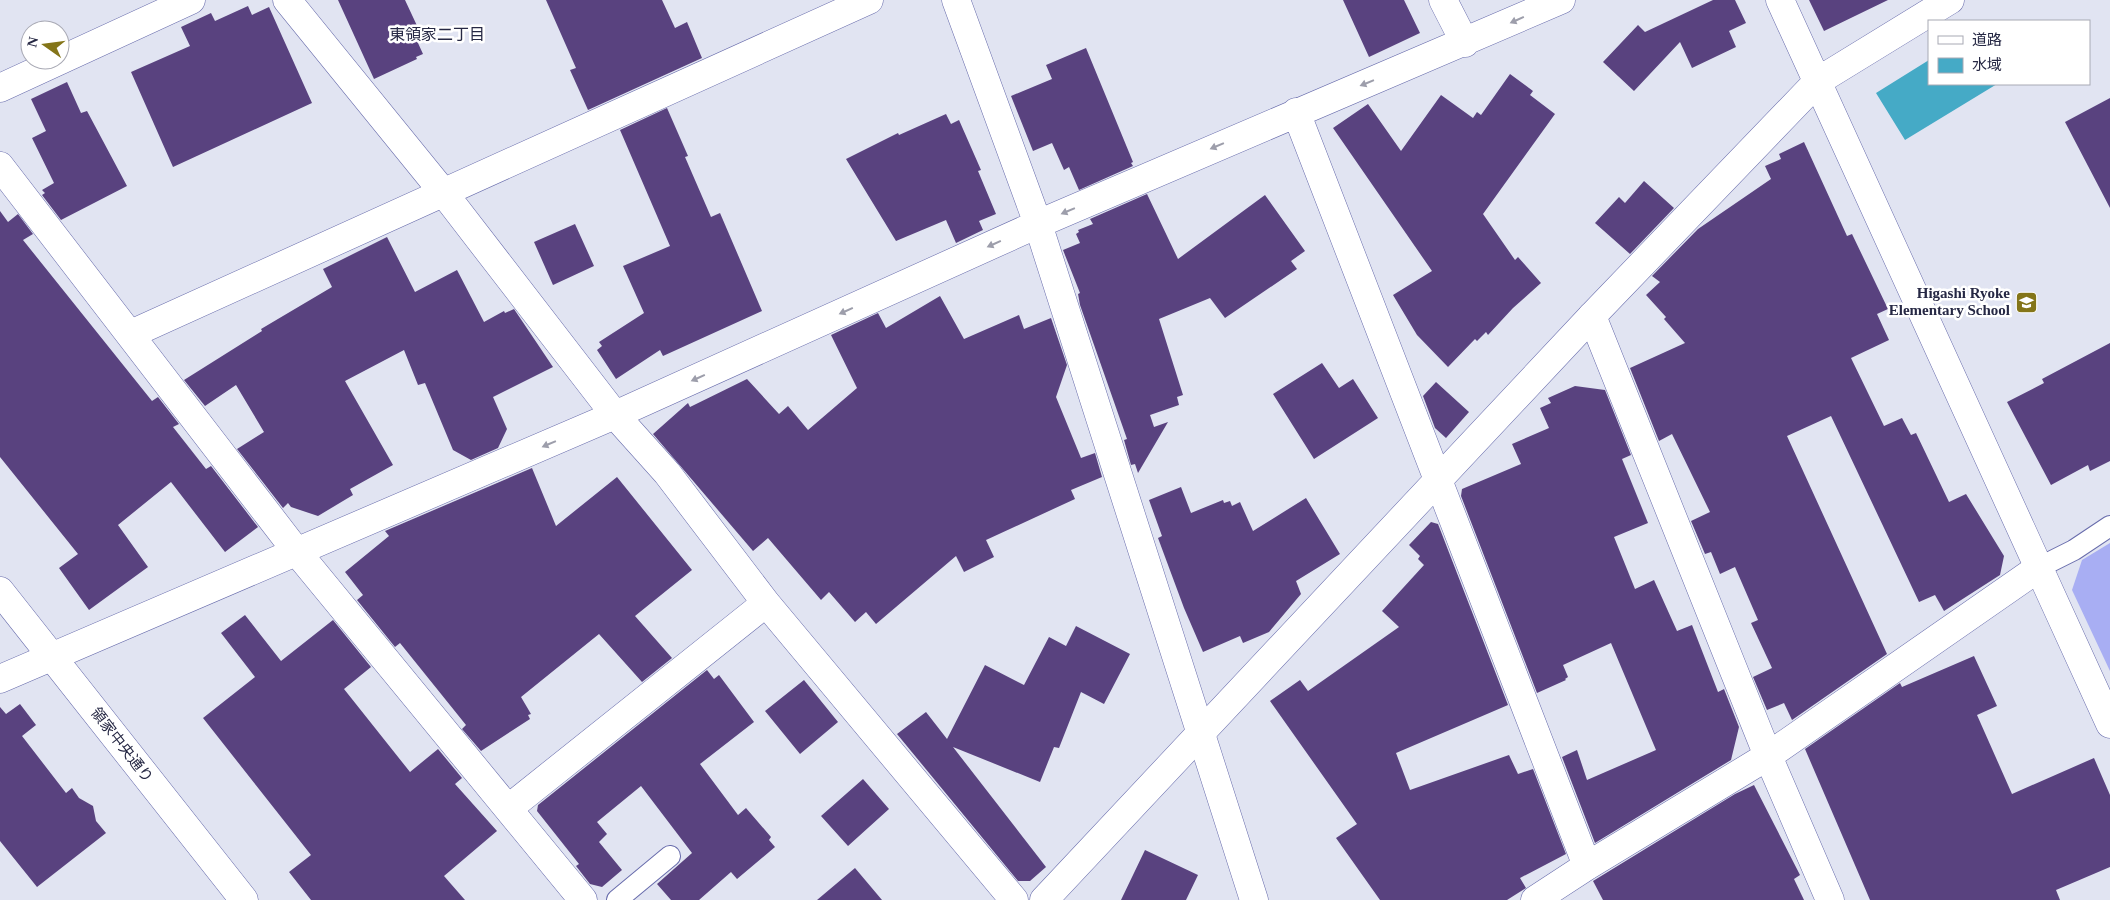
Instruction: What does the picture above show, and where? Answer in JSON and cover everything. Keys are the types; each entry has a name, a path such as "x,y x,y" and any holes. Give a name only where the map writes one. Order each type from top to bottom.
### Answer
{"street":[{"path":"0,88 191,0"},
{"path":"287,0 443,192 615,416 667,473 766,603 1014,900"},
{"path":"131,334 869,0"},
{"path":"956,0 1038,224 1254,900"},
{"path":"1443,0 1465,42"},
{"path":"0,679 615,416 1038,224 1561,0"},
{"path":"1780,0 2110,724"},
{"path":"1044,900 1592,316 1818,81 1950,0"},
{"path":"1296,112 1587,866"},
{"path":"0,166 297,552 583,900"},
{"path":"1592,316 1768,756 1830,900"},
{"path":"1535,900 1587,866 1768,756 2040,567"},
{"name":"領家中央通り","path":"0,591 244,900"},
{"path":"509,808 766,603"}],"lane":[{"path":"2040,567 2074,550 2110,526"},
{"path":"617,900 670,856"}],"shaded area":[{"path":"2110,543 2110,671 2072,590 2082,560"}],"water":[{"path":"1928,61 1928,85 1995,85 1905,140 1876,93"}],"building":[{"path":"338,0 405,0 419,30 413,32 423,54 416,57 417,59 374,79"},
{"path":"546,0 662,0 675,28 687,22 702,58 588,110 570,70 576,68"},
{"path":"1343,0 1404,0 1420,33 1369,57"},
{"path":"1713,0 1735,0 1746,23 1729,31 1736,47 1692,68 1680,42 1634,91 1603,62 1638,25 1645,32"},
{"path":"1809,0 1888,0 1824,31"},
{"path":"248,6 252,15 269,7 312,103 173,167 131,72 190,46 181,27 211,13 215,21"},
{"path":"1086,48 1133,166 1079,190 1069,167 1064,170 1052,143 1033,151 1011,96 1052,79 1046,65"},
{"path":"1510,74 1533,91 1530,95 1555,114 1483,214 1515,260 1518,257 1541,283 1513,308 1488,335 1486,332 1477,341 1475,339 1448,367 1417,335 1393,295 1432,271 1333,128 1368,104 1401,151 1441,95 1473,118 1477,112 1481,115"},
{"path":"67,82 81,113 87,111 127,186 61,220 42,195 45,193 42,190 54,183 32,138 46,131 31,99"},
{"path":"2110,98 2110,208 2065,122"},
{"path":"667,108 688,156 685,157 711,217 720,213 762,311 663,356 660,350 616,379 597,350 602,346 599,342 644,313 623,266 670,246 620,130"},
{"path":"946,114 951,124 959,120 981,170 978,171 996,214 979,221 983,230 956,243 946,220 896,241 846,159 898,133 899,135"},
{"path":"1804,142 1847,236 1852,234 1888,309 1877,314 1889,340 1851,358 1884,426 1902,418 1911,435 1916,433 1949,502 1966,494 2004,556 2000,575 1944,611 1935,595 1919,602 1831,416 1787,436 1887,654 1792,720 1784,703 1767,710 1753,677 1772,668 1751,623 1758,620 1735,567 1720,574 1711,552 1705,554 1691,521 1710,512 1672,434 1659,441 1630,368 1685,343 1664,319 1666,317 1646,295 1660,282 1652,276 1698,229 1771,179 1765,166 1781,159 1779,154"},
{"path":"1644,181 1674,208 1630,254 1595,223 1619,197 1625,203"},
{"path":"1147,194 1178,259 1265,195 1305,251 1291,261 1297,269 1225,318 1210,298 1159,319 1183,395 1177,397 1179,405 1150,415 1154,427 1168,422 1138,473 1135,464 1131,465 1124,440 1127,439 1080,305 1078,294 1080,293 1063,250 1080,243 1076,234 1079,232 1078,230 1093,224 1090,219"},
{"path":"0,211 8,222 18,214 33,234 23,240 152,401 158,397 179,424 173,427 206,469 211,466 258,527 225,552 171,482 118,525 148,567 89,610 59,568 78,554 0,457"},
{"path":"575,224 594,266 553,285 534,242"},
{"path":"387,237 415,292 457,270 484,322 504,311 505,313 514,309 553,367 493,397 507,429 498,448 471,460 453,450 425,383 418,385 404,350 345,381 393,465 350,489 353,495 318,516 291,507 288,503 283,508 237,449 264,432 236,385 205,406 184,380 262,331 261,329 332,287 323,269"},
{"path":"940,296 964,339 1019,315 1024,329 1051,318 1067,365 1056,397 1081,458 1095,453 1102,477 1071,490 1075,499 986,540 994,557 964,572 956,556 876,624 866,612 855,622 829,592 821,600 768,538 753,551 653,434 688,403 690,407 747,379 779,414 788,406 808,430 857,388 831,335 878,313 886,328"},
{"path":"2110,343 2110,461 2090,471 2088,465 2051,485 2007,402 2044,383 2042,379"},
{"path":"1322,363 1339,388 1353,379 1378,418 1314,459 1273,394"},
{"path":"1436,382 1469,412 1446,438 1435,428 1423,396"},
{"path":"1575,386 1605,390 1631,455 1622,459 1648,523 1614,537 1635,589 1654,580 1677,631 1692,625 1718,692 1724,689 1739,727 1731,760 1595,843 1562,757 1577,750 1587,780 1656,750 1611,643 1563,665 1568,677 1566,680 1537,693 1461,496 1462,489 1521,464 1512,444 1549,428 1540,408 1551,403 1548,398"},
{"path":"532,468 556,526 617,477 692,570 635,616 672,658 642,682 599,634 521,697 531,714 528,715 530,719 481,751 462,729 466,725 400,643 395,647 357,600 363,595 345,572 389,536 385,531"},
{"path":"1181,487 1191,513 1223,500 1224,503 1230,501 1232,506 1240,502 1253,531 1306,498 1340,554 1296,581 1301,594 1269,632 1243,643 1240,636 1203,652 1184,608 1158,538 1162,536 1149,500"},
{"path":"1431,522 1438,524 1508,705 1396,753 1410,790 1509,755 1518,774 1533,769 1566,854 1520,878 1526,888 1507,900 1380,900 1336,838 1357,824 1270,701 1300,680 1308,691 1399,627 1382,611 1424,565 1418,559 1420,556 1409,545"},
{"path":"245,615 281,661 333,620 371,667 344,689 410,772 438,749 462,778 455,784 497,831 444,876 465,900 311,900 289,872 311,855 203,718 255,677 221,633"},
{"path":"1076,626 1130,654 1104,704 1081,692 1059,748 1054,747 1040,782 953,747 1046,867 1030,881 1018,881 897,734 926,712 947,739 985,665 1024,685 1049,637 1066,646"},
{"path":"1974,656 1997,706 1977,715 2012,794 2094,758 2110,795 2110,867 2056,890 2060,900 1870,900 1805,749 1900,683 1902,687"},
{"path":"707,670 714,679 719,675 754,722 700,764 738,815 746,808 771,837 769,840 775,847 737,879 731,872 699,900 671,900 657,884 692,853 641,786 597,822 607,834 599,842 622,870 602,887 590,884 576,866 579,864 537,811 538,805"},
{"path":"804,680 838,722 800,754 765,711"},
{"path":"20,704 36,725 22,736 66,793 72,788 79,798 93,806 96,821 106,833 37,887 0,841 0,707 6,714"},
{"path":"863,779 889,809 848,846 821,816"},
{"path":"1754,785 1800,875 1794,879 1804,900 1603,900 1593,881 1735,794"},
{"path":"1145,850 1198,875 1186,900 1121,900"},
{"path":"855,868 882,900 817,900"}],"place":[{"name":"Higashi Ryoke Elementary School","path":"2026,302"}],"district":[{"name":"東領家二丁目","path":"437,34"}]}
